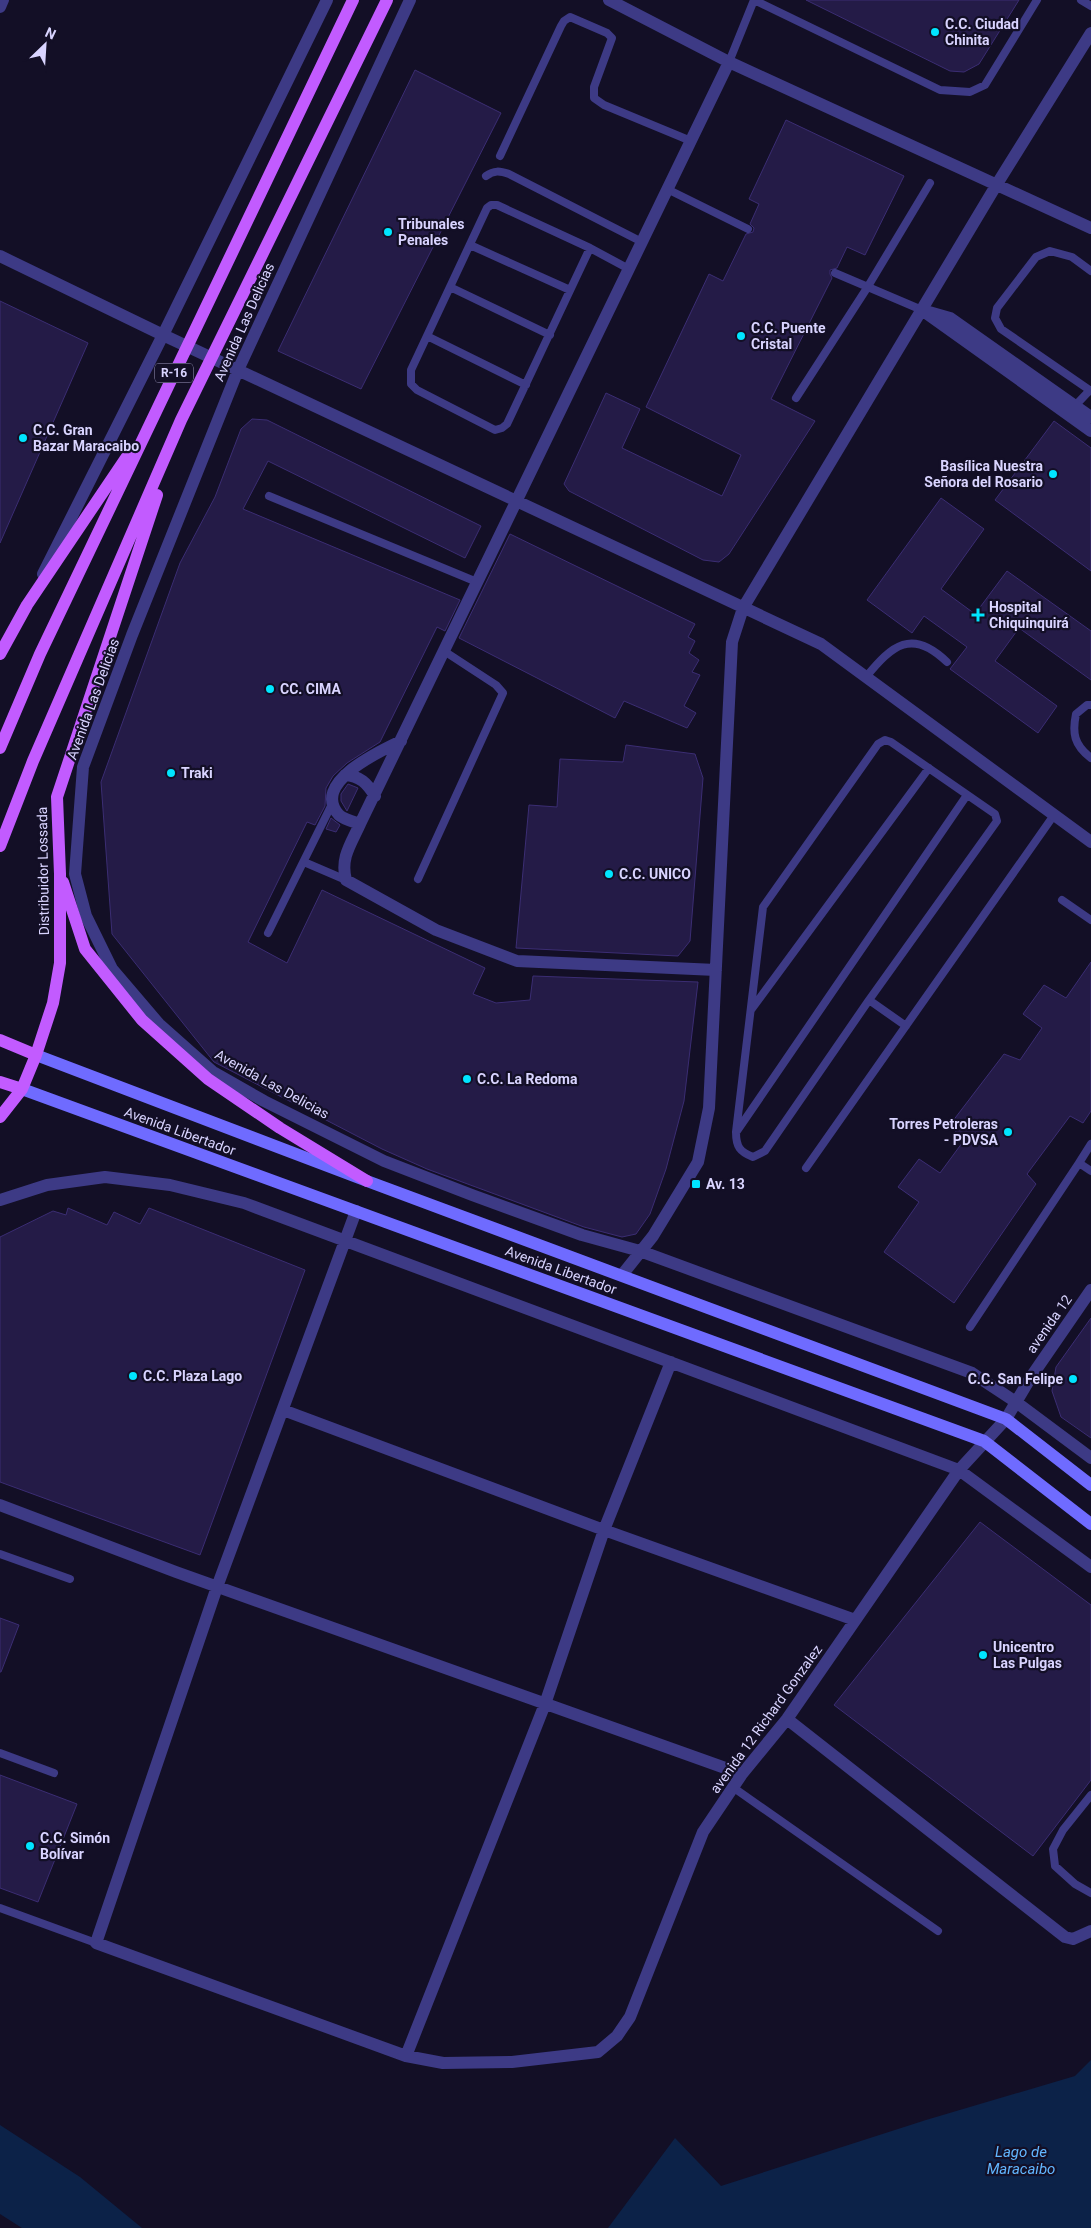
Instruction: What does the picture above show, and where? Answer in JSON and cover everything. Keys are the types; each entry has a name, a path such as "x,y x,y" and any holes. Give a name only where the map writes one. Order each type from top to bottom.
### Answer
{"main road":[{"name":"R-16","path":"0,748 40,654 353,0"},
{"name":"Avenida Las Delicias","path":"0,846 32,761 181,420 387,0"},
{"path":"0,654 28,605 151,419"},
{"name":"Distribuidor Lossada","path":"0,1117 22,1089 36,1055 52,1003 60,963 58,914 60,874 56,798 181,420"},
{"path":"60,874 84,949 142,1020 208,1079 280,1128 367,1182"},
{"name":"Avenida Libertador","path":"0,1040 367,1182 1006,1419 1091,1485"},
{"name":"Avenida Libertador","path":"0,1082 984,1442 1091,1524"}],"street":[{"path":"0,7 3,0"},
{"name":"R-16","path":"28,605 327,0"},
{"name":"Avenida Las Delicias","path":"410,0 238,370 132,635 83,767 74,874 86,916 112,969 159,1024 213,1072 264,1100 384,1161 582,1235 640,1251 972,1373 1016,1402 1091,1458"},
{"path":"609,0 729,62 1091,228"},
{"path":"622,1275 653,1236 698,1162 709,1108 732,642 743,608 997,184 1091,33"},
{"path":"716,970 517,961 436,930 346,880 343,868 344,861 360,824 729,62"},
{"path":"0,256 186,346 821,644 1054,815 1090,839"},
{"path":"922,310 1072,410 1091,430"},
{"path":"1072,410 1091,417"},
{"path":"360,824 339,816 332,804 334,788 345,775 364,760 401,741"},
{"path":"345,775 357,776 369,785 375,796"},
{"path":"0,1200 47,1185 105,1177 170,1185 244,1203 960,1470 1091,1567"},
{"path":"356,1211 217,1587 96,1943 406,2056 545,1704 604,1530 671,1362"},
{"name":"avenida 12","path":"960,1470 1006,1419 1031,1376 1091,1290"},
{"path":"283,1410 604,1530 855,1620"},
{"name":"avenida 12 Richard Gonzalez","path":"406,2056 442,2063 512,2062 598,2052 617,2036 630,2017 703,1832 742,1774 787,1718 960,1470"},
{"path":"0,1504 217,1587 742,1774"},
{"path":"787,1718 1065,1937 1073,1939 1091,1931"}],"lane":[{"path":"729,62 754,0 940,90 970,92 985,85 1036,0"},
{"path":"1081,0 1091,6"},
{"path":"500,156 561,26 570,17 607,33 612,38 594,87 594,98 604,105 691,141"},
{"path":"486,176 491,172 500,171 509,174 642,242"},
{"path":"796,398 868,288 930,183"},
{"path":"667,189 748,229"},
{"path":"590,248 508,424 495,430 417,390 411,384 411,370 487,208 491,205 497,205 590,248 628,270"},
{"path":"470,245 570,290"},
{"path":"1072,410 1090,391 1001,329 995,318 996,308 1036,257 1050,251 1072,257 1091,271"},
{"path":"835,272 922,310"},
{"path":"450,287 550,335"},
{"path":"427,336 526,385"},
{"path":"269,496 477,582"},
{"path":"866,677 883,656 898,646 919,643 938,653 948,662"},
{"path":"418,880 503,693 496,685 444,651"},
{"path":"1091,705 1086,705 1076,714 1072,732 1084,752 1091,758"},
{"path":"884,740 891,742 967,795 995,814 997,821 869,1000 766,1152 753,1157 741,1152 736,1143 736,1132 763,907 878,744 884,740"},
{"path":"750,1012 929,768"},
{"path":"736,1132 967,795"},
{"path":"268,933 332,804"},
{"path":"806,1168 1054,815"},
{"path":"304,862 346,880"},
{"path":"1062,900 1091,920"},
{"path":"869,1000 906,1026"},
{"path":"970,1328 1091,1144"},
{"path":"1079,1163 1091,1171"},
{"path":"0,1554 70,1579"},
{"path":"0,1753 54,1772"},
{"path":"734,1788 938,1931"},
{"path":"1091,1795 1063,1830 1053,1849 1054,1866 1075,1884 1091,1893"},
{"path":"0,1908 96,1943"}],"water":[{"name":"Lago de Maracaibo","path":"1091,2060 1091,2228 608,2228 675,2138 721,2186 926,2120 1075,2076"},
{"path":"0,2125 80,2177 142,2228 22,2228 0,2214"}],"building":[{"name":"C.C. Ciudad Chinita","path":"806,0 1019,0 979,64 964,72 950,71"},
{"name":"Tribunales Penales","path":"415,70 501,113 361,389 278,351"},
{"name":"C.C. Puente Cristal","path":"786,120 904,176 865,255 847,247 837,268 830,270 832,278 771,399 815,421 729,554 719,562 703,560 569,491 564,484 606,393 640,409 622,448 722,496 741,455 646,407 709,274 723,281 746,234 753,232 754,228 750,224 759,204 749,199"},
{"name":"C.C. Gran Bazar Maracaibo","path":"0,301 88,343 0,543"},
{"path":"252,419 267,420 481,526 465,558 268,461 243,509 460,600 445,631 437,627 380,742 347,763 333,776 326,788 325,806 315,825 307,822 248,942 287,963 322,890 485,968 473,994 496,1003 530,1000 533,976 698,982 684,1101 666,1169 650,1214 636,1234 622,1237 584,1227 427,1169 382,1149 214,1062 112,934 101,782 180,563 215,497 241,429"},
{"name":"Basílica Nuestra Señora del Rosario","path":"1054,421 1091,448 1091,571 995,500"},
{"name":"Hospital Chiquinquirá","path":"941,498 984,529 941,589 975,614 1007,571 1091,631 1091,680 1019,628 995,661 1057,706 1038,733 950,669 967,647 924,616 912,633 867,600"},
{"path":"510,534 695,624 688,637 695,641 689,653 699,660 692,672 700,675 684,706 696,713 687,728 624,701 615,718 459,638"},
{"name":"C.C. UNICO","path":"626,745 695,754 703,778 690,941 678,956 516,948 529,805 557,807 560,759 623,762"},
{"path":"348,784 358,788 347,811 341,801 341,794"},
{"path":"331,818 340,825 336,832 326,829"},
{"name":"Torres Petroleras - PDVSA","path":"1091,962 1091,1111 1083,1123 1070,1116 1027,1174 1036,1184 954,1303 884,1252 919,1202 898,1187 919,1159 940,1173 965,1139 949,1126 1004,1054 1020,1060 1042,1028 1023,1014 1044,985 1066,998"},
{"name":"C.C. Plaza Lago","path":"68,1208 107,1225 114,1212 140,1224 149,1208 305,1270 200,1555 0,1482 0,1237 53,1211 66,1215"},
{"name":"C.C. San Felipe","path":"1091,1318 1091,1438 1061,1417 1052,1391 1056,1367"},
{"name":"Unicentro Las Pulgas","path":"980,1522 1091,1605 1091,1780 1033,1856 834,1705"},
{"path":"0,1618 19,1625 1,1672 0,1672"},
{"name":"C.C. Simón Bolívar","path":"0,1775 77,1804 38,1902 0,1888"}],"place":[{"name":"C.C. Ciudad Chinita","path":"935,32"},
{"name":"Tribunales Penales","path":"388,232"},
{"name":"C.C. Puente Cristal","path":"741,336"},
{"name":"C.C. Gran Bazar Maracaibo","path":"23,438"},
{"name":"Basílica Nuestra Señora del Rosario","path":"1053,474"},
{"name":"Hospital Chiquinquirá","path":"978,615"},
{"name":"CC. CIMA","path":"270,689"},
{"name":"Traki","path":"171,773"},
{"name":"C.C. UNICO","path":"609,874"},
{"name":"C.C. La Redoma","path":"467,1079"},
{"name":"Torres Petroleras - PDVSA","path":"1008,1132"},
{"name":"Av. 13","path":"696,1184"},
{"name":"C.C. Plaza Lago","path":"133,1376"},
{"name":"C.C. San Felipe","path":"1073,1379"},
{"name":"Unicentro Las Pulgas","path":"983,1655"},
{"name":"C.C. Simón Bolívar","path":"30,1846"}]}
